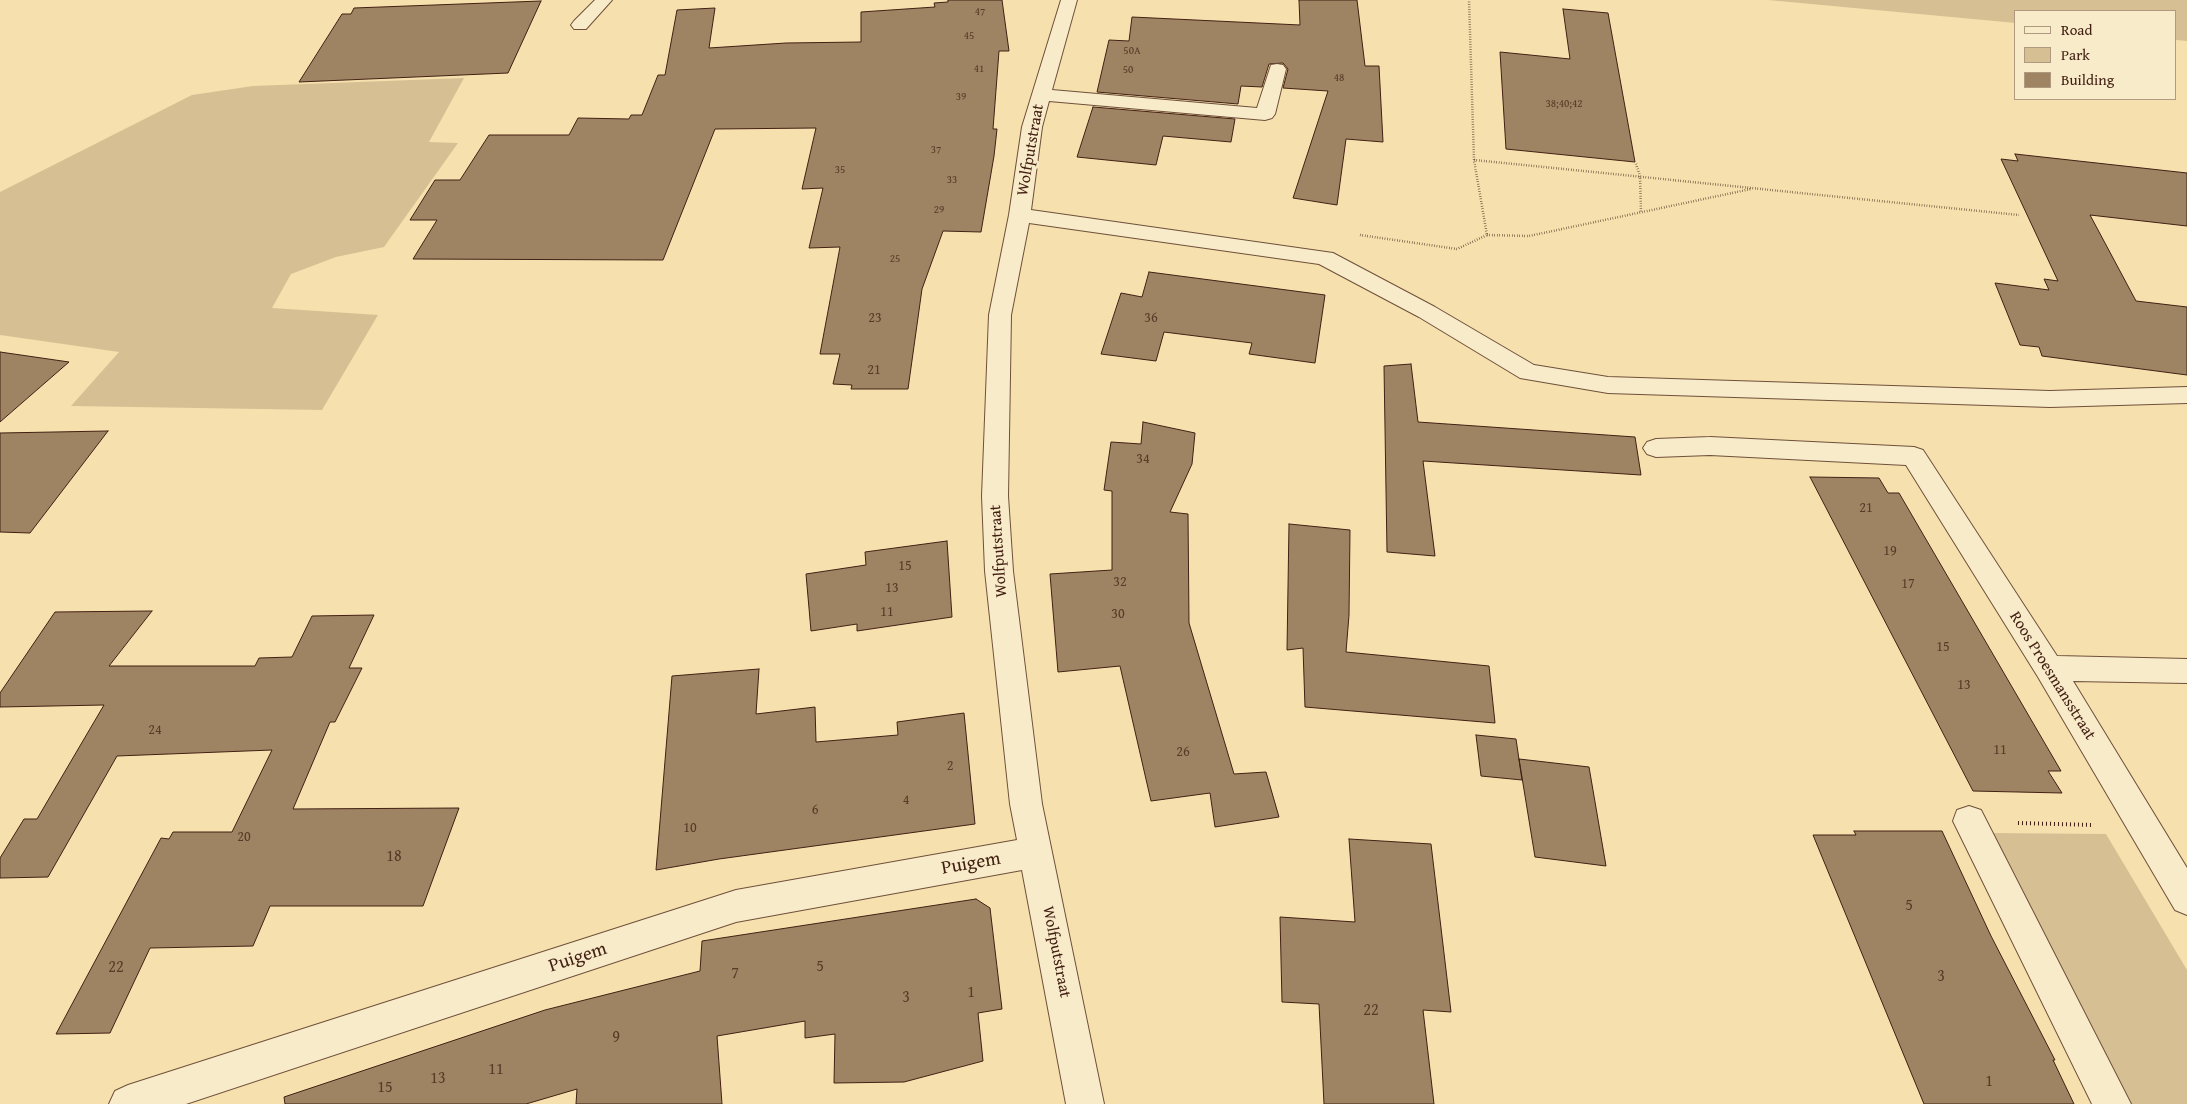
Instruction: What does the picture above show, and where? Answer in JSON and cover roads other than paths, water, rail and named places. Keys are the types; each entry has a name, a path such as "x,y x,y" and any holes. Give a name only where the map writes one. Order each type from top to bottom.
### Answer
{"street":[{"path":"580,25 604,0"},
{"name":"Wolfputstraat","path":"1069,0 1032,126 1020,215 1000,315 995,496 999,571 1026,804 1037,852 1085,1104"},
{"path":"1042,95 1265,114 1277,69"},
{"path":"1020,215 1325,258 1427,312 1528,372 1608,385 2050,399 2187,395"},
{"name":"Roos Proesmansstraat","path":"1656,448 1710,446 1914,456 2049,668 2187,899"},
{"path":"2049,668 2187,670"},
{"path":"1969,821 2112,1104"},
{"name":"Puigem","path":"128,1104 736,906 1037,852"}]}
